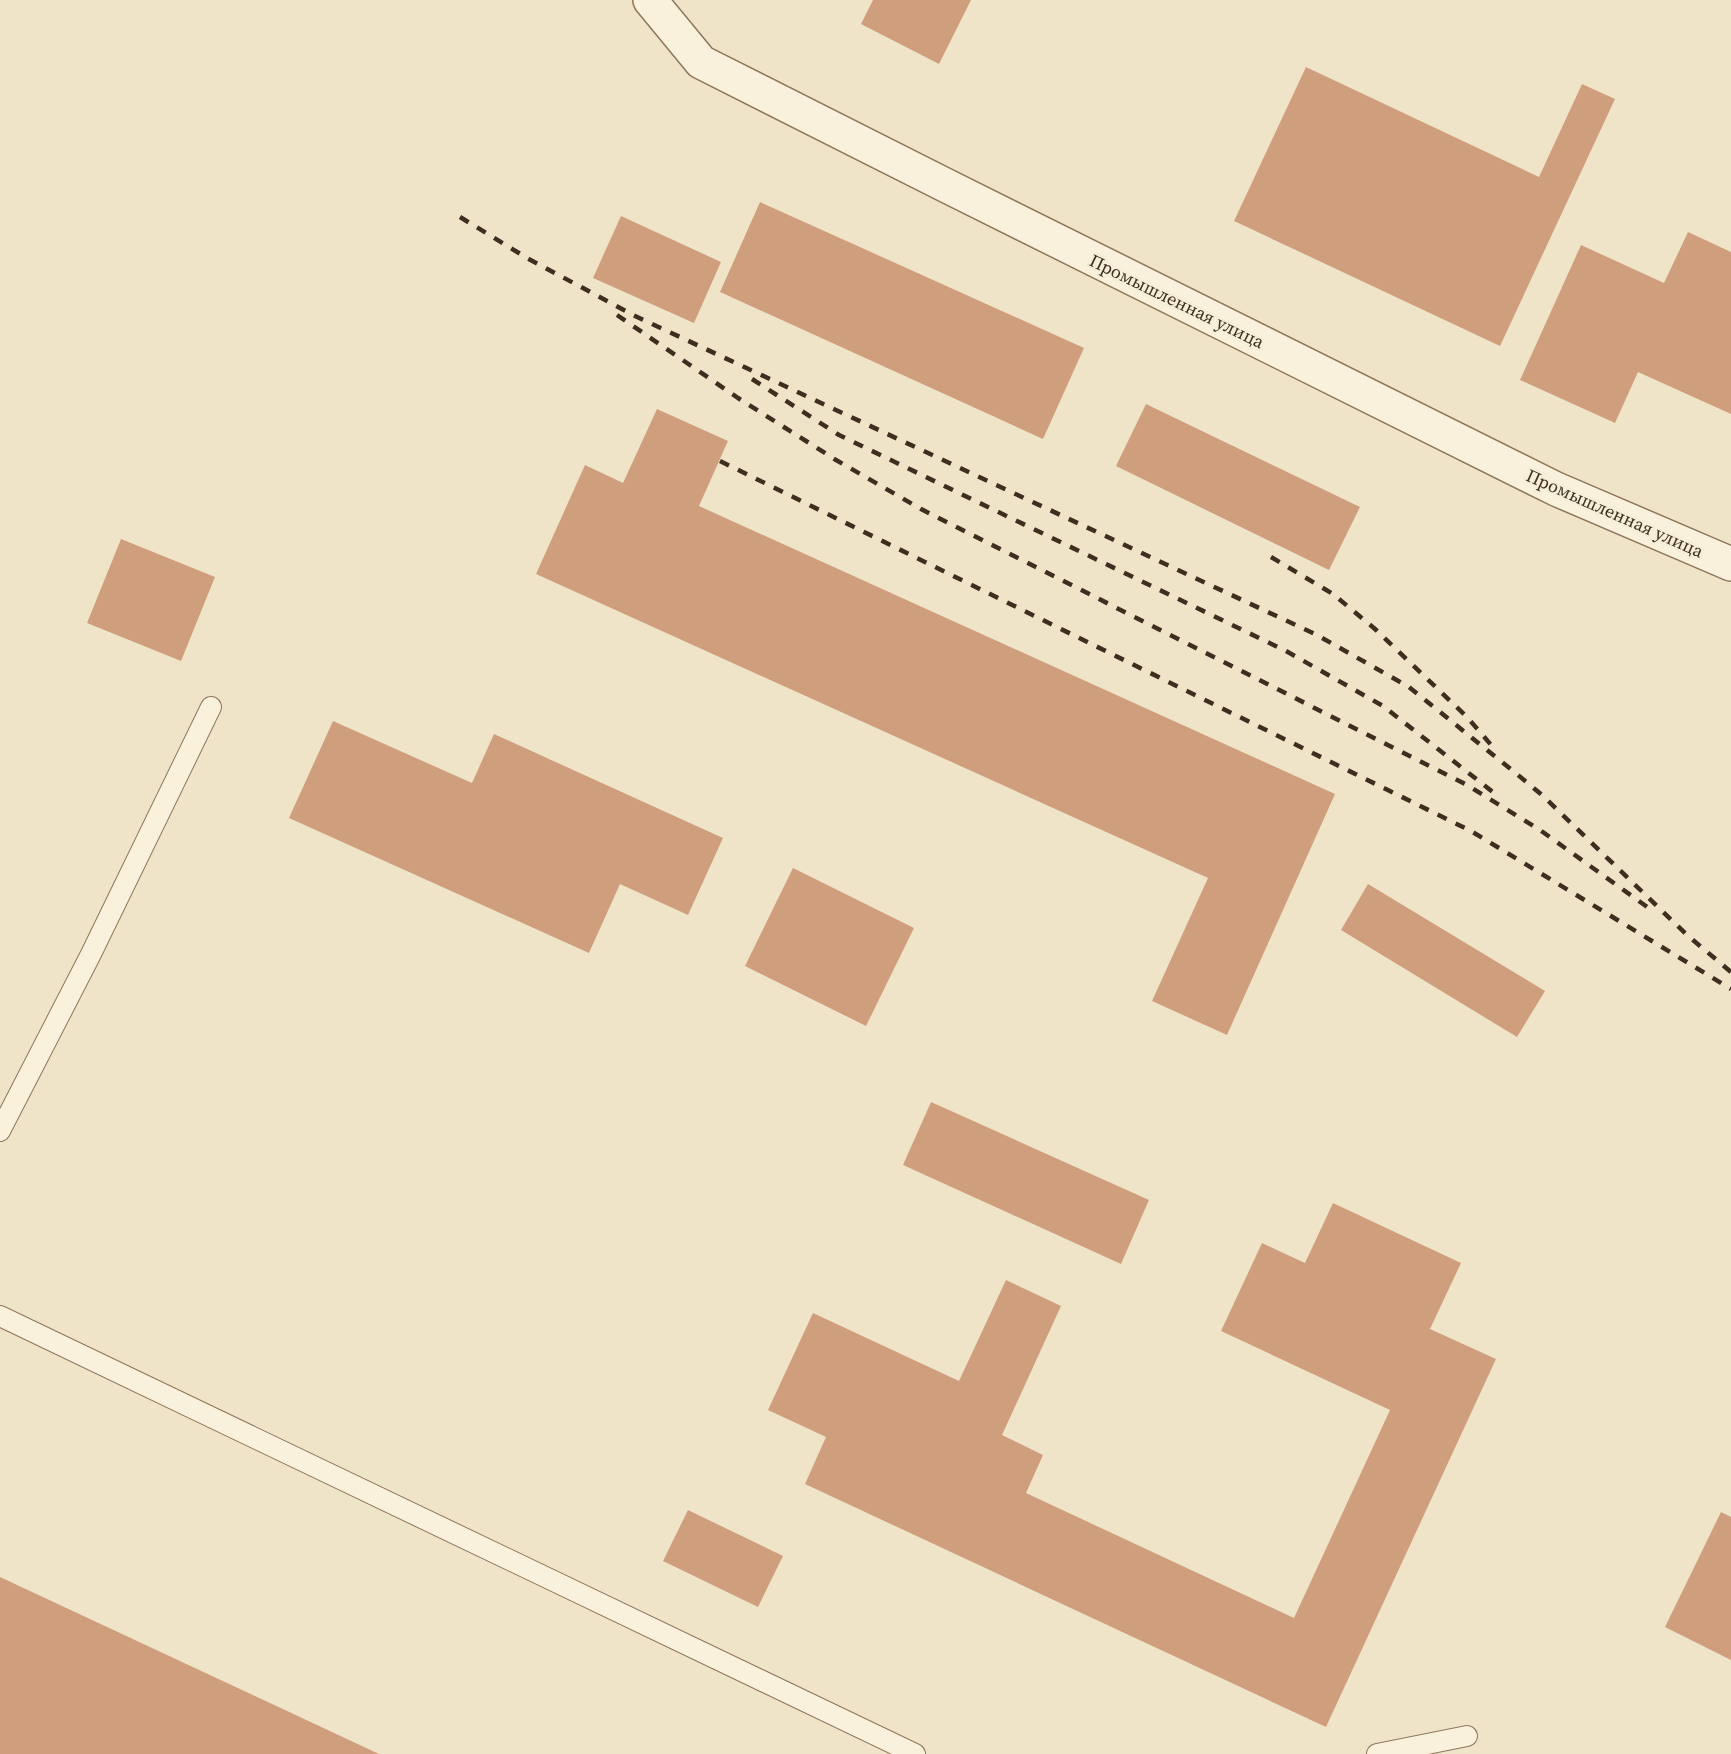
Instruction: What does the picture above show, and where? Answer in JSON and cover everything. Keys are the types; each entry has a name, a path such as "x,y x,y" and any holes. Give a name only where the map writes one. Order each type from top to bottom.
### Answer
{"street":[{"name":"Промышленная улица","path":"663,6 701,62 1556,489 1731,564"}],"lane":[{"path":"0,1131 91,954 211,707"},
{"path":"0,1316 915,1754"},
{"path":"1377,1754 1467,1736"}],"building":[{"path":"873,0 971,0 939,64 861,24"},
{"path":"1306,67 1539,177 1582,84 1615,99 1500,346 1234,221"},
{"path":"760,202 1084,348 1043,439 720,292"},
{"path":"621,216 721,262 694,323 593,278"},
{"path":"1688,232 1731,252 1731,414 1638,372 1615,423 1520,380 1581,245 1664,283"},
{"path":"1146,404 1360,507 1329,570 1116,466"},
{"path":"657,409 728,441 699,506 1335,794 1227,1035 1152,1001 1208,878 536,574 585,465 623,483"},
{"path":"121,539 215,577 181,661 87,623"},
{"path":"333,721 472,783 494,734 723,838 688,915 620,884 589,953 289,818"},
{"path":"793,868 914,928 866,1026 745,966"},
{"path":"1368,884 1545,991 1517,1037 1341,930"},
{"path":"931,1102 1149,1200 1121,1264 903,1165"},
{"path":"1333,1203 1461,1263 1430,1329 1496,1359 1326,1727 805,1484 826,1437 768,1410 813,1313 959,1381 1006,1280 1061,1306 1002,1435 1043,1455 1026,1493 1294,1618 1390,1410 1221,1331 1262,1243 1305,1263"},
{"path":"688,1510 783,1556 758,1607 663,1561"},
{"path":"1721,1512 1731,1517 1731,1660 1665,1627"},
{"path":"0,1577 379,1754 0,1754"}],"railway":[{"path":"460,217 527,258 633,315 1317,635 1409,687 1542,795 1687,935 1731,972"},
{"path":"617,315 738,398 836,460 921,509 1467,785 1540,830 1650,909"},
{"path":"752,379 839,435 1286,651 1383,706 1498,796"},
{"path":"720,461 1471,831 1731,989"},
{"path":"1271,557 1333,594 1375,629 1467,717 1492,746"}]}
